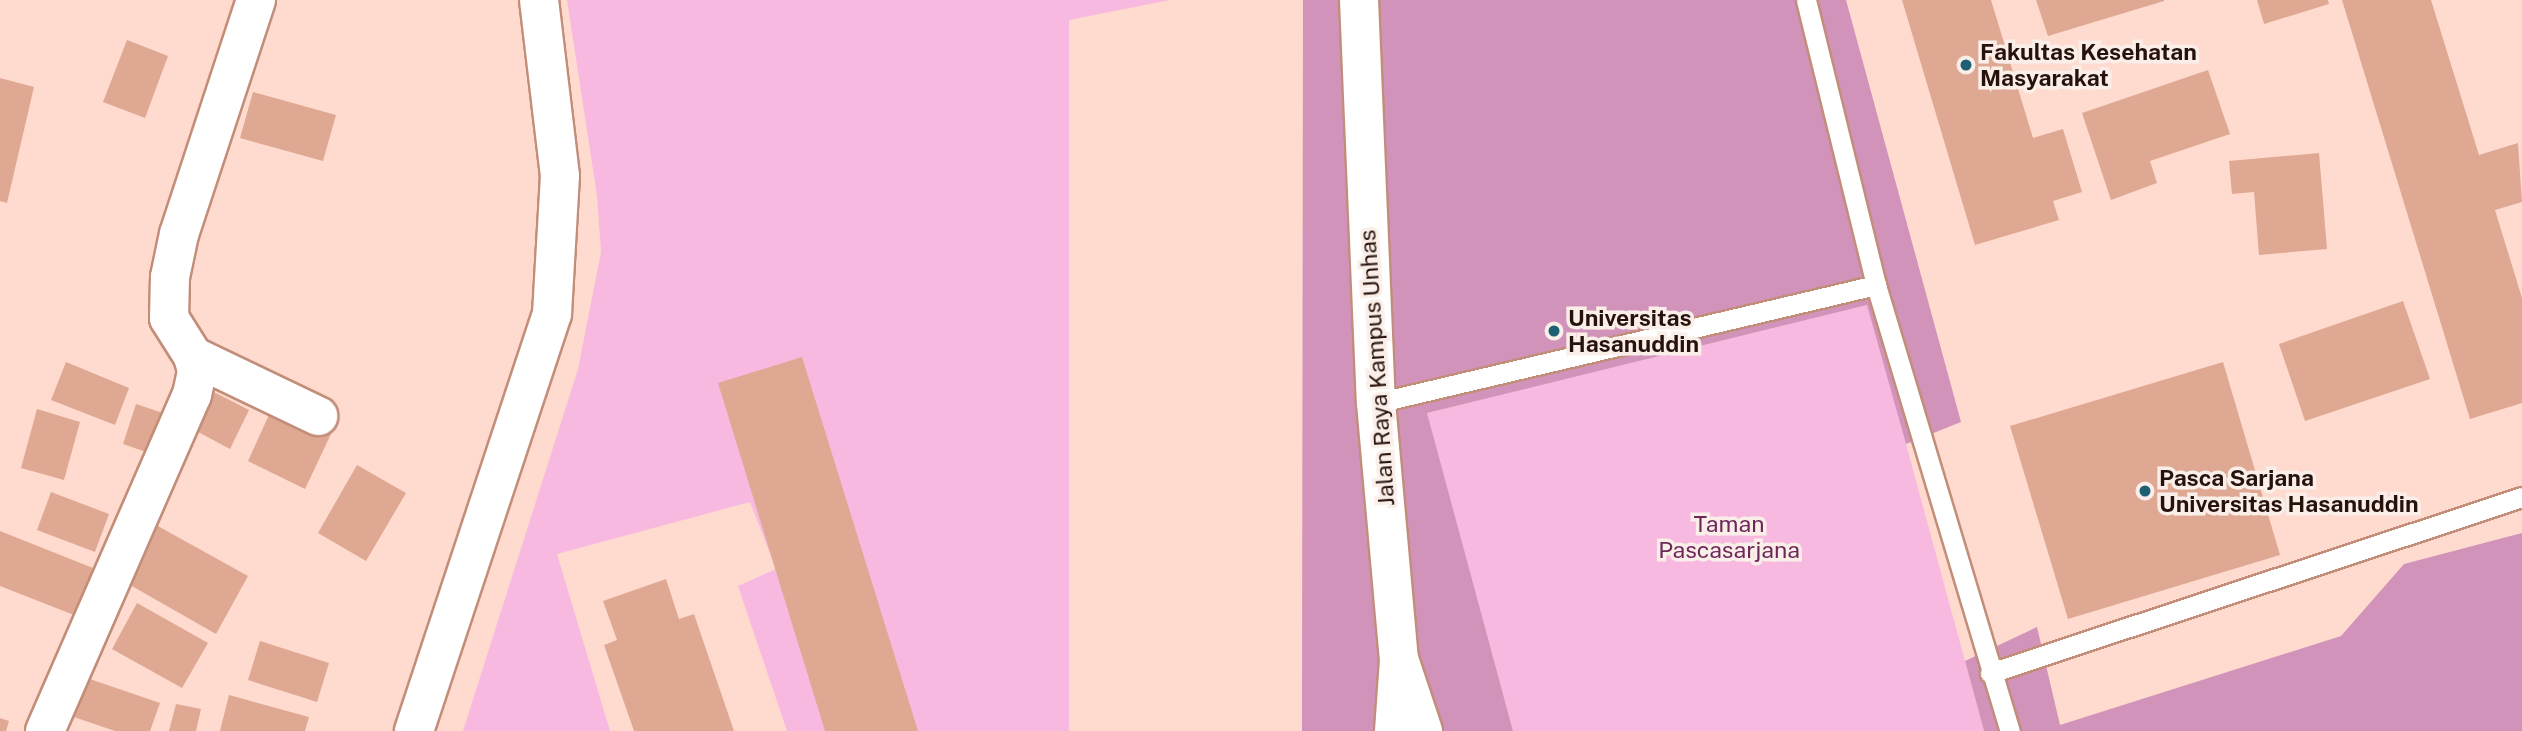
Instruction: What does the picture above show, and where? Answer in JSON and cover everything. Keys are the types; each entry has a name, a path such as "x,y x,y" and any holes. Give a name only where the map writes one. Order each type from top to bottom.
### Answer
{"street":[{"path":"45,731 192,395 197,371 193,356 169,317 170,277 210,133 256,0"},
{"path":"414,731 552,314 559,176 539,0"},
{"name":"Jalan Raya Kampus Unhas","path":"1359,0 1376,403 1399,659 1423,731"},
{"path":"193,356 318,416"},
{"path":"1394,731 1399,659"}],"lane":[{"path":"1806,0 1876,285 1990,673 2010,731"},
{"path":"1376,403 1876,285"},
{"path":"1990,673 2522,497"}],"green space":[{"path":"567,0 1170,0 1069,20 1069,731 787,731 738,586 776,569 750,502 557,554 610,731 463,731 578,369 601,252 597,196"},
{"name":"Taman Pascasarjana","path":"1868,304 1984,731 1513,731 1426,413"}],"shaded area":[{"path":"1303,0 1846,0 1961,422 1906,444 1867,305 1427,413 1513,731 1302,731"},
{"path":"2522,533 2522,731 1984,731 1965,661 2037,627 2060,725 2341,636 2404,564"}],"building":[{"name":"Fakultas Kesehatan Masyarakat","path":"1902,0 1991,0 2033,138 2063,129 2082,192 2053,201 2059,220 1975,245"},
{"name":"Fakultas Kesehatan Masyarakat","path":"2036,0 2164,0 2164,1 2048,36"},
{"path":"2257,0 2328,0 2329,4 2264,24"},
{"path":"2342,0 2431,0 2479,155 2518,143 2522,202 2495,210 2522,298 2522,403 2470,419"},
{"path":"127,40 168,56 145,118 103,102"},
{"path":"2208,70 2230,134 2150,161 2157,183 2111,200 2082,113"},
{"path":"0,78 34,87 7,203 0,201"},
{"path":"253,92 336,115 323,161 240,138"},
{"path":"2319,153 2327,249 2259,255 2254,192 2232,194 2229,161"},
{"path":"2403,301 2430,379 2305,421 2279,344"},
{"path":"802,357 918,731 825,731 718,383"},
{"path":"66,362 129,388 115,425 51,400"},
{"name":"Pasca Sarjana Universitas Hasanuddin","path":"2223,362 2280,555 2068,619 2010,426"},
{"path":"204,387 249,410 230,449 185,425"},
{"path":"136,404 163,413 149,453 123,444"},
{"path":"273,406 331,434 305,489 248,461"},
{"path":"37,409 80,422 64,480 21,468"},
{"path":"357,465 406,493 366,561 318,533"},
{"path":"51,492 109,514 95,552 37,530"},
{"path":"147,520 248,576 216,634 116,577"},
{"path":"0,531 93,568 74,615 0,586"},
{"path":"666,579 679,619 694,614 734,731 634,731 604,645 617,640 603,601"},
{"path":"137,603 208,643 182,688 112,649"},
{"path":"260,641 329,663 317,702 248,680"},
{"path":"84,677 160,703 150,731 115,731 71,716"},
{"path":"229,695 309,717 305,731 220,731"},
{"path":"176,704 201,709 196,731 169,731"},
{"path":"0,718 9,721 6,731 0,731"}],"place":[{"name":"Fakultas Kesehatan Masyarakat","path":"1966,65"},
{"name":"Universitas Hasanuddin","path":"1554,331"},
{"name":"Pasca Sarjana Universitas Hasanuddin","path":"2145,491"}]}
